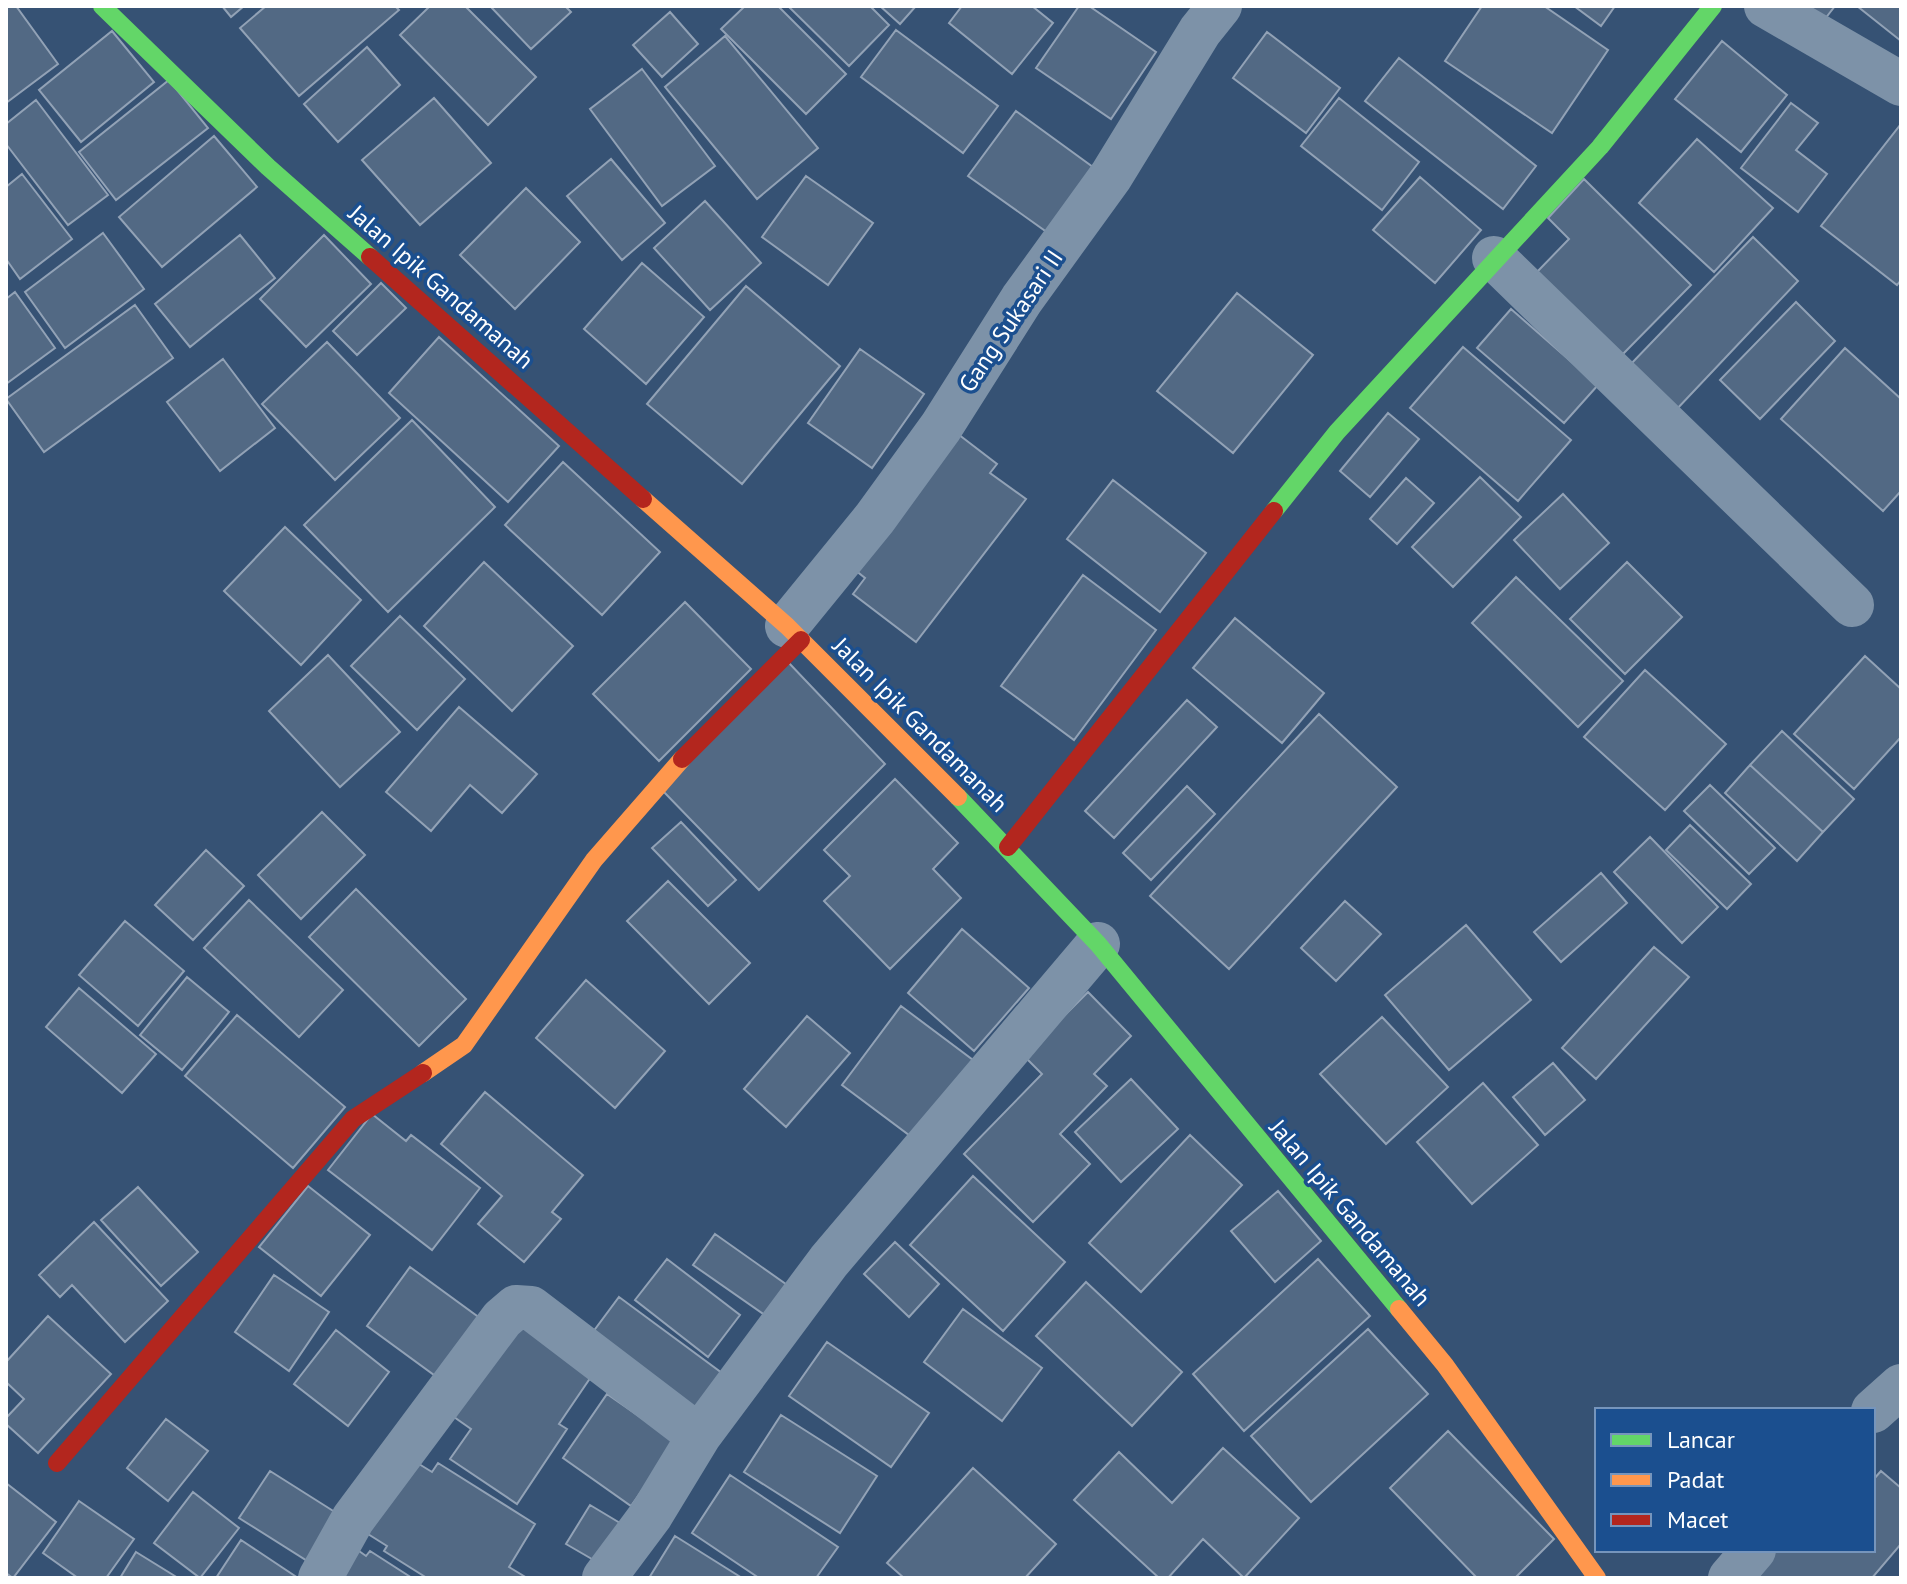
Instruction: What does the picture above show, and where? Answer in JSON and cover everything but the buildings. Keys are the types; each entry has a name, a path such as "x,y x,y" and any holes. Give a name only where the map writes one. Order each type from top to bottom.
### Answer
{"street":[{"name":"Jalan Ipik Gandamanah","path":"102,6 268,167 794,633 1008,847 1098,944 1445,1365 1597,1578"},
{"name":"Gang Sukasari II","path":"794,633 941,427 1022,299 1111,176 1200,31 1220,6"},
{"path":"1008,847 1337,432 1494,258 1600,147 1713,6"},
{"path":"1766,6 1901,84"},
{"path":"1494,258 1852,605"},
{"path":"57,1463 353,1119 464,1045 594,860 654,787 794,633"},
{"path":"604,1578 651,1515 699,1436 829,1261 1098,944"},
{"path":"320,1578 353,1519 502,1319 516,1307 531,1308 699,1436"},
{"path":"1875,1409 1901,1386"},
{"path":"1730,1578 1752,1552"}],"traffic: fast":[{"path":"102,6 268,167 370,257"},
{"path":"1274,511 1337,432 1600,147 1713,6"},
{"path":"958,797 1098,944 1399,1309"}],"traffic: slow":[{"path":"643,499 787,626 958,797"},
{"path":"423,1073 464,1045 594,860 682,759"},
{"path":"1399,1309 1445,1365 1597,1578"}],"traffic: jam":[{"path":"370,257 643,499"},
{"path":"1008,847 1274,511"},
{"path":"682,759 801,640"},
{"path":"57,1463 353,1119 423,1073"}]}
